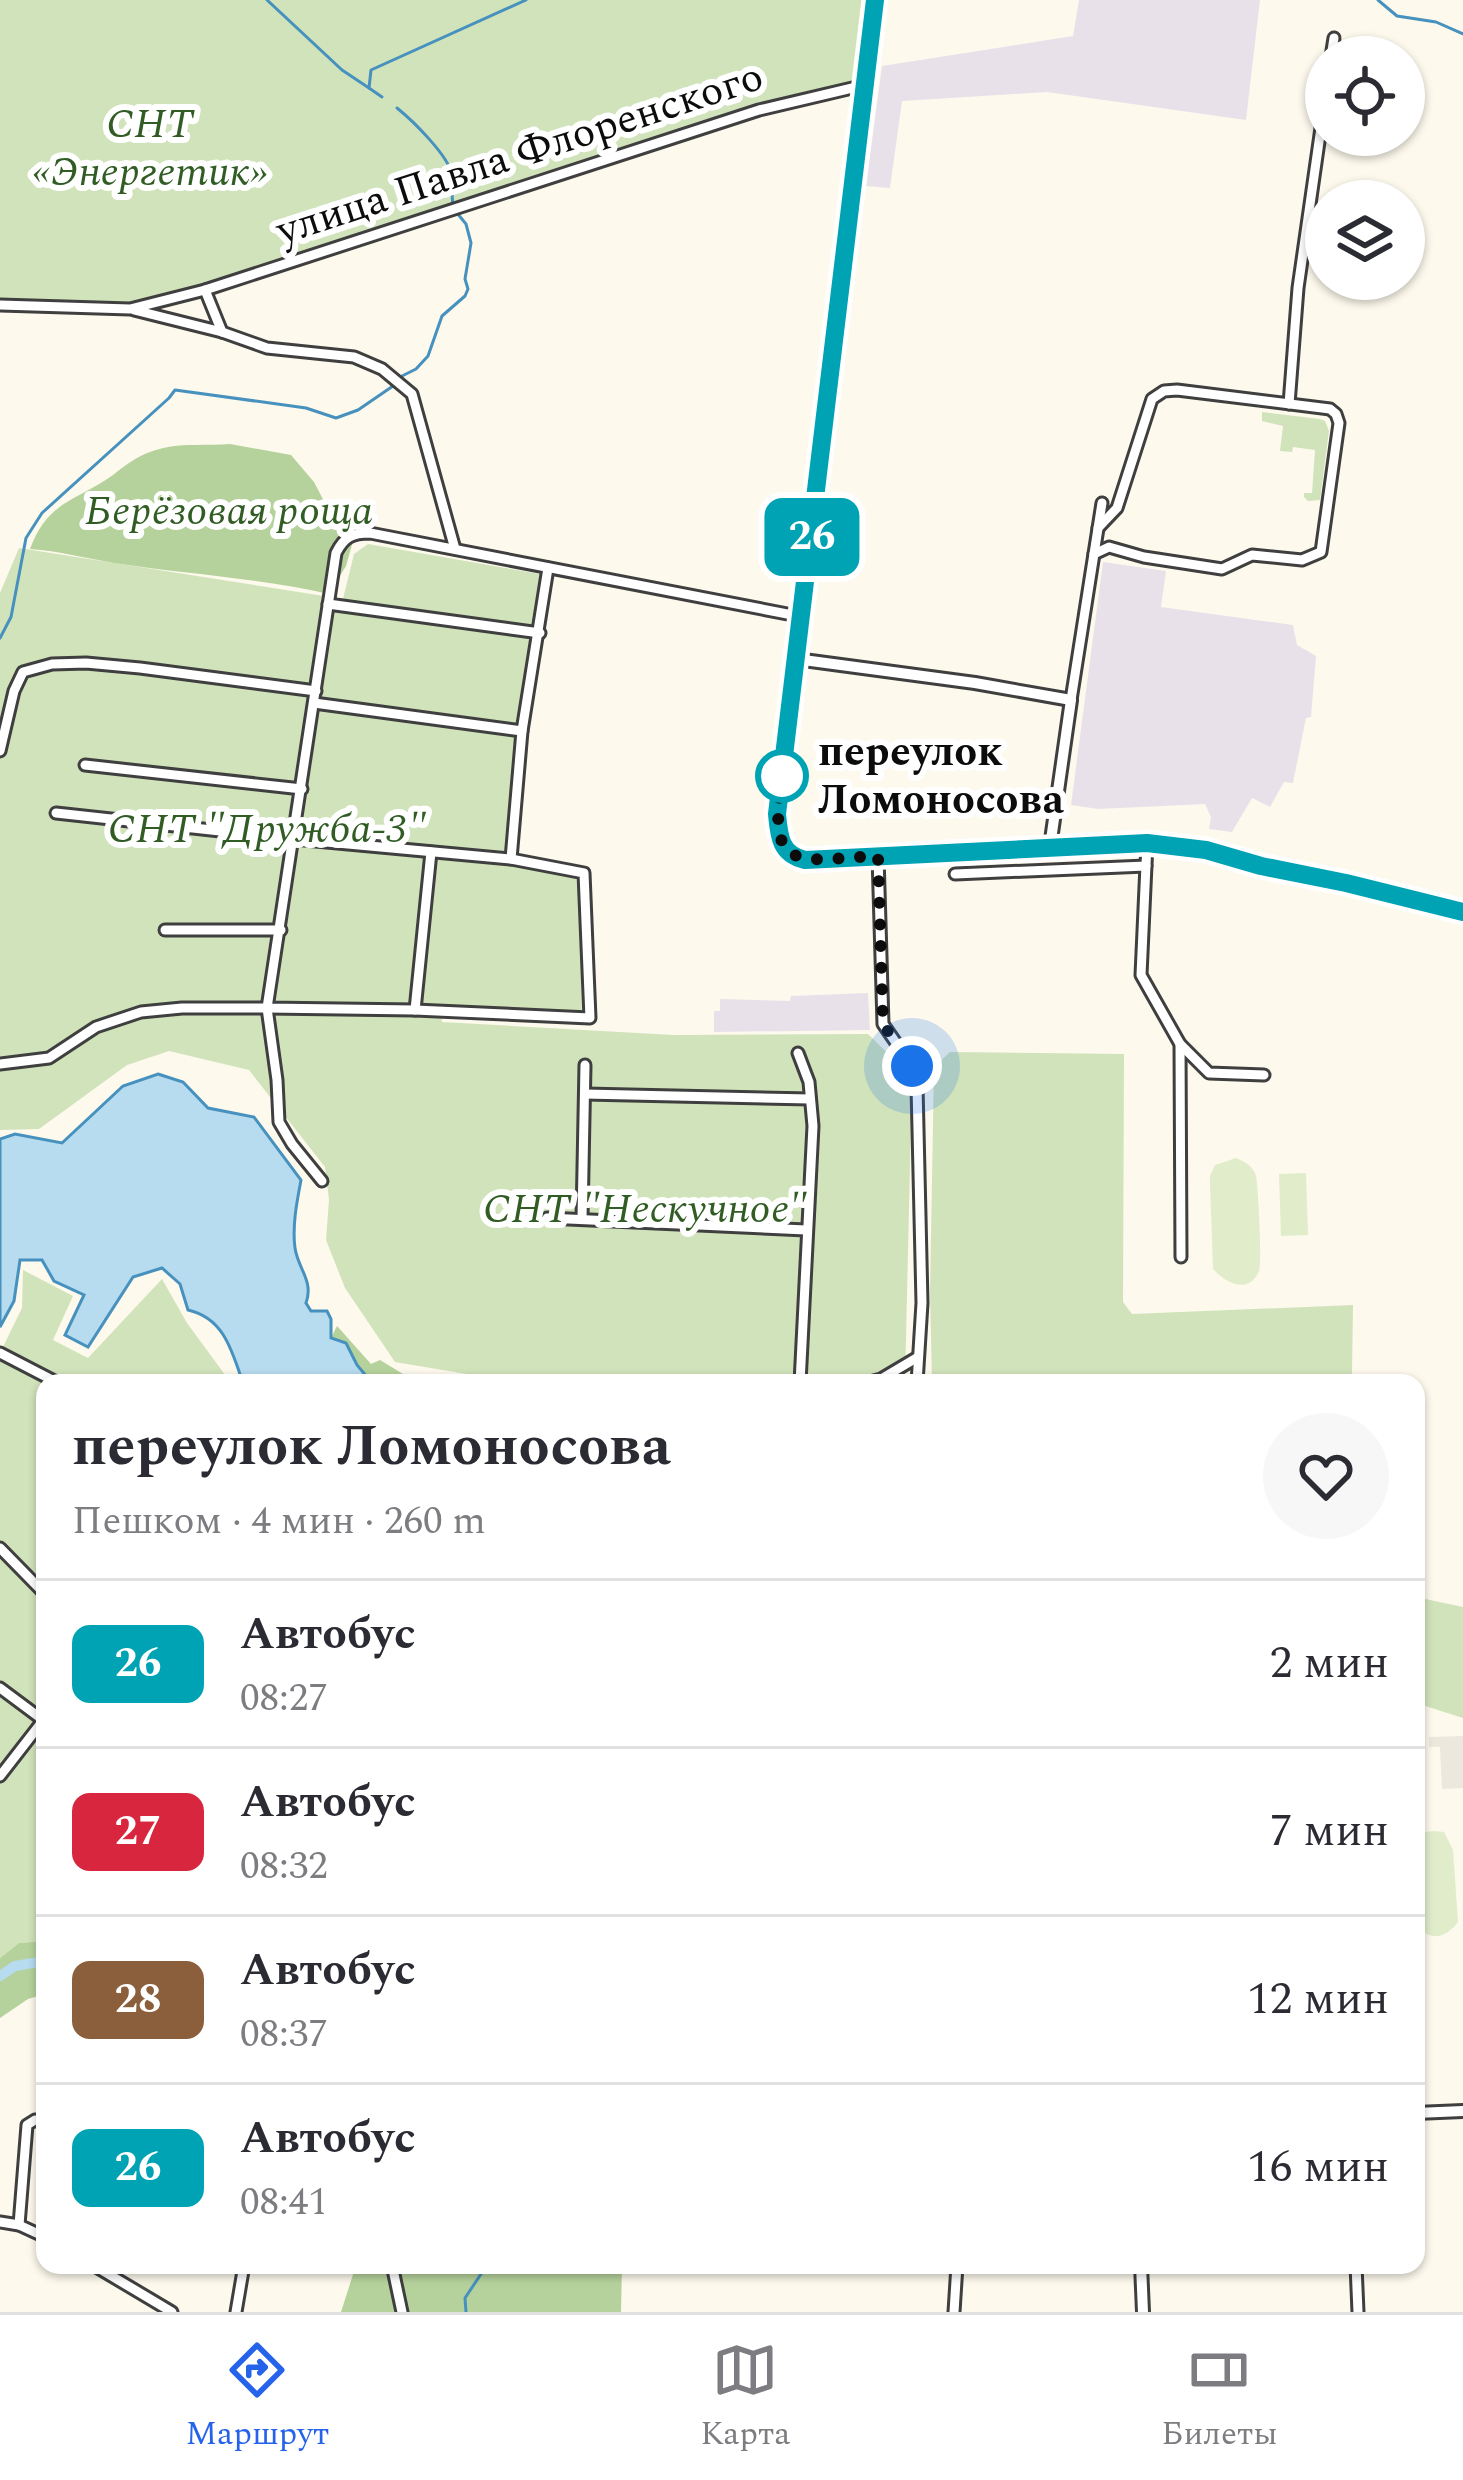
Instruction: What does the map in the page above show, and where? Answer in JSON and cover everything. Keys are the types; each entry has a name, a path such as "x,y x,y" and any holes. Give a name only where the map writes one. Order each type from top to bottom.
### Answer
{"main road":[{"path":"875,0 861,85 777,814 779,840 796,858 805,860 1147,843 1206,850 1463,912"}],"street":[{"name":"улица Павла Флоренского","path":"130,309 205,290 759,110 861,85"},
{"path":"1289,404 1298,288 1317,156"},
{"path":"205,290 223,332"},
{"name":"улица Павла Флоренского","path":"0,305 130,309 267,348 354,356 382,369 412,394 454,549"},
{"path":"1094,554 1108,547 1222,569 1252,555 1302,560 1321,552 1339,424 1336,414 1330,409 1163,391 1152,399 1118,508 1098,528"},
{"path":"1050,847 1102,503"},
{"path":"322,1180 279,1122 268,1008 328,604 343,539 370,533 802,617"},
{"path":"511,859 522,730 548,568"},
{"path":"328,604 540,633"},
{"path":"796,659 1071,700"},
{"path":"0,751 23,672 52,664 140,668 522,730"},
{"path":"85,765 302,789"},
{"path":"0,1064 49,1058 96,1027 141,1012 182,1008 415,1010 590,1018 584,873 511,859 56,813"},
{"path":"1147,843 1141,975 1180,1043 1209,1072 1264,1075"},
{"path":"415,1010 431,852"},
{"path":"878,856 883,1024 912,1066 917,1086 922,1303 917,1374"},
{"path":"955,874 1146,866"},
{"path":"165,930 281,930"},
{"path":"1180,1043 1181,1257"},
{"path":"798,1053 809,1082 813,1126 800,1374"},
{"path":"582,1220 585,1065"},
{"path":"584,1094 810,1099"},
{"path":"548,1218 806,1230"},
{"path":"0,1353 41,1374"},
{"path":"889,1374 918,1357"},
{"path":"0,1548 36,1585"},
{"path":"0,1688 36,1713"},
{"path":"0,1776 36,1729"},
{"path":"1425,2113 1463,2110"},
{"path":"19,2225 27,2125 36,2120"},
{"path":"0,2222 36,2232"},
{"path":"108,2274 172,2312"},
{"path":"236,2312 242,2274"},
{"path":"394,2274 402,2312"},
{"path":"954,2312 956,2274"},
{"path":"1141,2274 1143,2312"},
{"path":"1356,2274 1358,2312"}],"shaded area":[{"path":"1079,0 1260,0 1246,120 1047,92 902,101 890,188 866,186 882,66 1073,36"},
{"path":"1103,562 1166,571 1161,607 1293,625 1297,645 1316,656 1311,717 1306,718 1293,783 1284,782 1270,807 1252,798 1232,832 1209,829 1211,817 1205,804 1098,809 1071,805"},
{"path":"868,993 870,1030 714,1032 714,1011 720,1011 720,999 790,1001 791,996"},
{"path":"1463,1736 1463,1788 1442,1789 1440,1747 1429,1747 1429,1737"}],"green space":[{"name":"СНТ «Энергетик»","path":"0,0 862,0 855,83 244,277 125,307 0,305"},
{"path":"1262,412 1325,421 1329,431 1320,500 1304,497 1312,493 1315,450 1293,447 1292,452 1280,451 1283,426 1262,421"},
{"name":"Берёзовая роща","path":"230,444 291,455 326,505 341,516 353,541 346,566 329,594 30,549 55,511 142,455 171,446"},
{"name":"СНТ \"Дружба-3\"","path":"368,544 545,575 510,863 579,874 582,1017 441,1013 442,1022 673,1035 868,1034 912,1077 905,1374 466,1374 395,1362 345,1288 326,1240 325,1167 249,1070 169,1051 127,1065 39,1129 0,1130 0,593 19,548 343,599 354,554"},
{"name":"СНТ \"Нескучное\"","path":"950,1052 1124,1054 1123,1302 1132,1314 1353,1305 1352,1374 932,1374 934,1067"},
{"path":"1236,1158 1255,1173 1259,1208 1259,1271 1243,1285 1213,1269 1210,1176 1215,1165"},
{"path":"1306,1173 1308,1235 1281,1236 1279,1174"},
{"path":"23,1270 73,1296 53,1340 88,1358 162,1279 224,1374 36,1374 36,1942 19,1943 0,1958 0,1353 22,1308"},
{"path":"337,1326 371,1364 380,1360 403,1374 364,1374 346,1343 331,1338"},
{"path":"1425,1599 1463,1607 1463,1718 1425,1706"},
{"path":"1425,1832 1444,1832 1453,1850 1458,1922 1437,1936 1425,1933"},
{"path":"36,1942 36,1997 0,2018 0,1958 19,1943"},
{"path":"353,2274 622,2274 621,2312 341,2312"}],"water":[{"path":"158,1074 183,1082 208,1108 254,1117 301,1180 294,1240 308,1288 306,1303 311,1311 327,1311 331,1338 346,1343 364,1374 240,1374 218,1328 188,1310 180,1284 162,1268 133,1277 88,1347 65,1335 84,1295 54,1281 42,1260 20,1260 14,1301 0,1327 0,1139 15,1134 62,1143 123,1086"}],"waterway":[{"path":"267,0 342,70 369,88"},
{"path":"382,97 369,88 371,70 526,0"},
{"path":"1378,0 1397,16 1436,22 1463,34"},
{"path":"397,108 444,158 452,175 453,204"},
{"path":"400,377 428,356 442,316 468,289 465,279 471,243 457,213"},
{"path":"0,638 11,617 26,538 42,513 175,390 306,408 336,418 358,410 393,386"},
{"path":"0,1976 15,1966 36,1962"},
{"path":"466,2312 465,2298 481,2274"}],"bus line":[{"name":"26","path":"875,0 777,814 779,840 789,853 805,860 1145,843 1206,850 1463,912"}],"place":[{"name":"переулок Ломоносова","path":"782,776"}],"route":[{"path":"782,776 779,840 789,853 805,860 878,856 883,1024 912,1066"}]}
